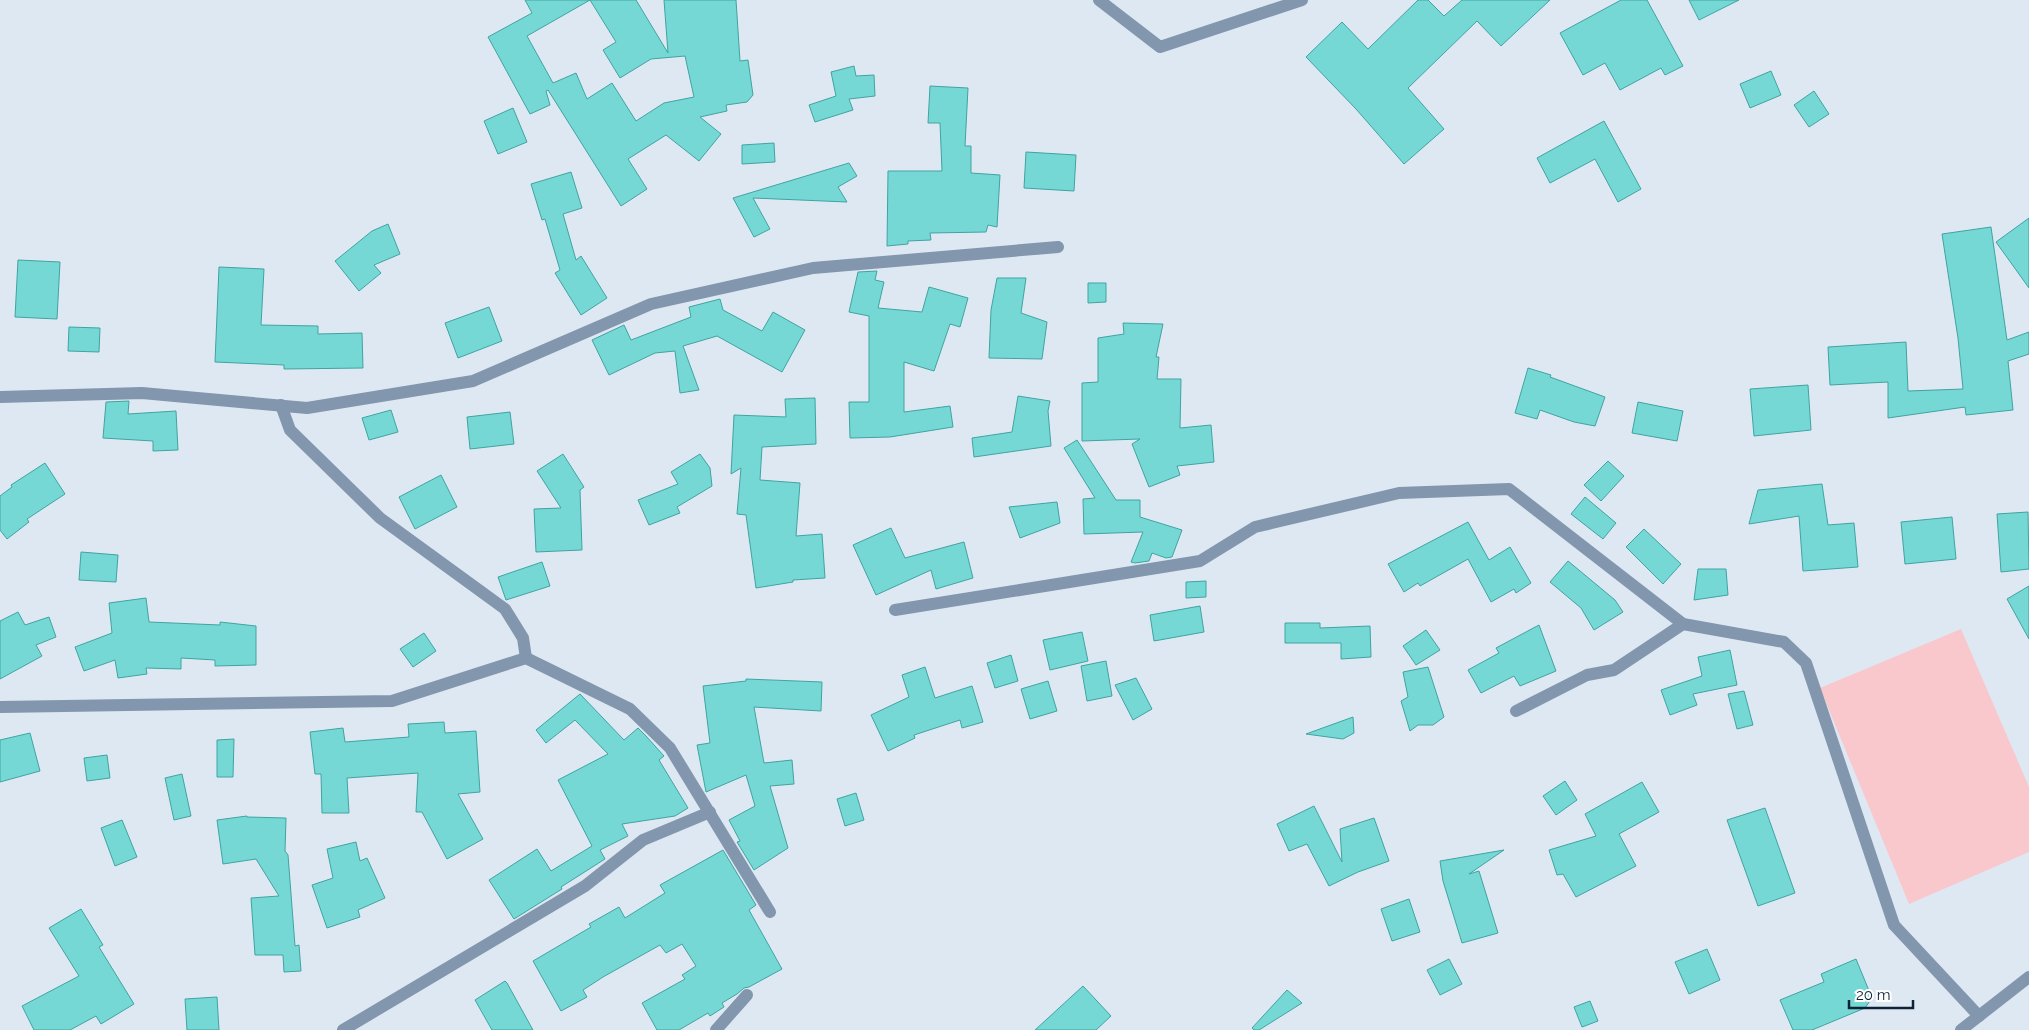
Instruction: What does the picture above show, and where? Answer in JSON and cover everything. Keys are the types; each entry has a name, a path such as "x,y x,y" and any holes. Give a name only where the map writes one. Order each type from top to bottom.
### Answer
{"street":[{"path":"1099,0 1160,47 1302,0"},
{"path":"0,397 142,393 307,408 473,381 652,304 813,268 1058,246"},
{"path":"282,405 290,430 380,518 505,609 523,638 526,658"},
{"path":"895,610 1200,561 1255,527 1399,493 1509,489 1683,624 1784,642 1806,663 1894,925 1979,1016"},
{"path":"1516,711 1588,676 1614,670 1683,624"},
{"path":"0,707 392,701 526,658 630,709 670,748 770,912"},
{"path":"343,1030 585,886 643,840 710,812"},
{"path":"1961,1030 2029,977"},
{"path":"716,1030 747,995"}],"shaded area":[{"path":"1961,629 2029,787 2029,852 1909,904 1820,688"}],"building":[{"path":"525,0 590,0 636,0 668,53 664,0 736,0 740,61 748,60 753,95 747,102 726,105 727,111 700,117 721,134 699,161 666,135 628,159 647,189 621,206 548,90 546,91 550,105 530,114 488,37 532,13","holes":["590,0 616,42 603,50 620,78 651,59 685,56 694,97 664,103 636,121 612,83 587,99 576,73 553,83 527,36"]},
{"path":"1418,0 1428,0 1444,16 1462,0 1550,0 1501,46 1477,21 1408,88 1444,129 1404,164 1356,109 1306,57 1342,22 1368,49"},
{"path":"1621,0 1647,0 1683,66 1665,75 1661,68 1620,90 1605,63 1583,75 1560,33"},
{"path":"1689,0 1739,0 1699,20"},
{"path":"854,66 856,76 874,75 875,96 849,99 853,110 815,122 809,105 836,96 831,72"},
{"path":"1771,71 1781,95 1750,108 1740,84"},
{"path":"930,86 968,88 965,146 971,146 971,173 1000,175 997,227 988,225 986,232 930,233 931,240 908,241 908,244 887,246 888,171 942,171 940,123 928,123"},
{"path":"1814,91 1829,114 1809,127 1794,105"},
{"path":"513,108 527,142 498,154 484,121"},
{"path":"1604,121 1641,189 1618,202 1595,159 1550,183 1537,158"},
{"path":"774,143 775,162 742,164 742,145"},
{"path":"1026,152 1076,155 1074,191 1024,188"},
{"path":"849,163 857,176 838,187 847,202 753,198 770,229 754,237 733,198"},
{"path":"571,172 582,208 563,214 576,260 581,256 607,298 581,315 555,273 560,270 545,219 542,220 531,184"},
{"path":"2029,218 2029,288 1996,242"},
{"path":"388,224 400,254 374,265 381,273 359,291 335,261 372,231"},
{"path":"1991,227 2007,340 2029,332 2029,354 2008,361 2013,410 1966,415 1965,407 1888,418 1888,382 1830,385 1828,347 1906,342 1908,391 1963,389 1958,338 1942,234"},
{"path":"18,260 60,262 57,319 15,317"},
{"path":"219,267 264,269 261,325 318,326 318,334 362,333 363,368 284,369 284,365 215,362"},
{"path":"877,271 875,280 884,282 878,308 922,312 929,287 968,298 960,327 950,324 934,371 904,362 904,412 950,406 953,427 890,437 850,438 849,402 869,402 869,316 849,312 858,272"},
{"path":"997,278 1026,278 1021,313 1047,322 1042,359 989,358 991,310"},
{"path":"1088,283 1106,283 1106,302 1088,303"},
{"path":"720,299 723,310 762,331 773,312 805,330 782,372 717,336 683,346 699,390 680,393 675,351 655,353 609,375 592,340 624,325 631,340 691,317 689,307"},
{"path":"489,307 502,341 458,358 445,323"},
{"path":"1123,323 1163,324 1156,357 1159,357 1157,379 1181,379 1180,428 1211,425 1214,462 1177,466 1180,475 1149,487 1132,444 1140,439 1082,441 1082,383 1098,382 1098,338 1124,334"},
{"path":"69,327 100,328 99,352 68,351"},
{"path":"1528,368 1551,375 1550,377 1605,397 1595,426 1574,422 1540,410 1537,419 1515,413"},
{"path":"1808,385 1811,430 1754,436 1750,389"},
{"path":"1018,396 1050,401 1048,411 1051,446 974,457 972,438 1012,432"},
{"path":"815,398 816,444 762,447 760,480 800,483 796,536 822,534 825,578 793,580 793,582 756,588 746,515 737,514 741,468 731,474 734,415 786,417 785,399"},
{"path":"129,401 128,414 176,411 178,450 153,451 153,441 103,438 106,402"},
{"path":"1638,402 1683,411 1677,441 1632,433"},
{"path":"391,410 398,432 369,440 362,418"},
{"path":"510,412 514,444 470,449 467,417"},
{"path":"1077,440 1116,500 1140,500 1140,517 1182,530 1172,557 1166,558 1152,553 1149,561 1131,562 1143,532 1084,534 1083,499 1095,498 1064,448"},
{"path":"563,454 584,487 580,490 582,550 536,552 534,509 561,508 537,471"},
{"path":"700,454 710,468 712,486 677,507 680,513 649,525 638,500 678,484 671,472"},
{"path":"1608,461 1624,476 1601,501 1584,485"},
{"path":"45,463 65,494 27,519 29,522 7,539 0,530 0,496 12,487 11,485"},
{"path":"441,475 457,507 415,529 399,497"},
{"path":"1822,484 1828,525 1854,523 1858,567 1803,571 1799,516 1749,524 1758,490"},
{"path":"1585,497 1616,523 1603,539 1571,514"},
{"path":"1057,502 1060,523 1020,538 1009,507"},
{"path":"2028,512 2029,569 2001,572 1997,514"},
{"path":"1952,517 1956,559 1905,564 1901,522"},
{"path":"1468,522 1489,560 1510,547 1531,583 1516,593 1514,589 1491,602 1468,559 1420,586 1418,583 1404,592 1388,564"},
{"path":"891,528 905,558 964,542 973,578 936,589 931,570 876,595 853,545"},
{"path":"1644,529 1681,564 1663,584 1626,547"},
{"path":"81,552 118,555 116,582 79,580"},
{"path":"1568,561 1615,600 1623,612 1594,630 1581,608 1550,582"},
{"path":"542,562 550,586 506,600 498,577"},
{"path":"1698,569 1726,569 1728,595 1694,600"},
{"path":"1206,581 1206,597 1186,598 1186,582"},
{"path":"2029,586 2029,639 2007,599"},
{"path":"146,598 149,622 220,625 220,622 256,626 256,665 215,666 215,660 181,658 181,669 146,668 147,674 118,678 115,660 84,671 75,647 112,633 109,603"},
{"path":"1200,606 1204,632 1154,641 1150,615"},
{"path":"18,612 25,625 49,617 56,637 36,645 42,656 0,679 0,621"},
{"path":"1285,623 1320,623 1320,628 1370,626 1371,657 1341,659 1341,643 1285,643"},
{"path":"1539,625 1556,671 1520,686 1514,676 1481,693 1468,670 1499,653 1496,648"},
{"path":"1426,630 1440,650 1416,665 1403,646"},
{"path":"1082,632 1088,661 1050,670 1043,640"},
{"path":"424,633 436,651 413,667 400,649"},
{"path":"1730,650 1737,685 1693,694 1697,705 1670,715 1661,690 1702,676 1698,657"},
{"path":"1011,655 1018,681 995,688 987,663"},
{"path":"1106,661 1112,696 1087,701 1081,666"},
{"path":"925,667 935,698 972,686 983,722 962,728 960,720 914,735 915,738 888,751 871,715 909,697 902,675"},
{"path":"1428,667 1444,717 1433,725 1418,725 1410,731 1401,701 1408,697 1403,672"},
{"path":"1136,678 1152,709 1133,720 1115,685"},
{"path":"746,679 822,682 821,711 754,707 764,763 792,760 794,784 770,786 788,848 754,870 737,842 740,841 729,820 755,806 746,775 706,792 697,745 710,743 703,686 746,681"},
{"path":"1048,681 1057,711 1030,719 1021,689"},
{"path":"1744,691 1753,725 1737,729 1728,694"},
{"path":"580,694 624,740 638,728 646,736 664,756 659,760 688,808 675,816 622,824 628,836 600,850 605,859 514,919 489,880 537,849 551,871 592,846 558,780 608,754 575,720 546,743 536,730"},
{"path":"1353,717 1354,733 1343,739 1306,734"},
{"path":"444,722 445,733 476,731 480,792 458,794 483,839 447,859 422,812 416,812 418,773 347,778 349,813 322,813 321,774 315,774 310,732 343,728 345,742 409,737 408,724"},
{"path":"30,733 40,771 0,782 0,740"},
{"path":"234,739 233,777 217,777 217,740"},
{"path":"107,755 110,778 87,781 84,758"},
{"path":"182,774 191,816 174,820 165,778"},
{"path":"1565,781 1577,800 1556,815 1543,796"},
{"path":"1642,782 1659,812 1619,834 1636,866 1576,897 1563,874 1557,875 1549,850 1596,836 1585,814"},
{"path":"856,793 864,820 845,826 837,799"},
{"path":"1314,806 1342,862 1340,829 1374,818 1389,861 1358,872 1329,886 1307,844 1289,851 1277,824"},
{"path":"1765,808 1795,893 1758,906 1727,820"},
{"path":"247,816 286,818 285,851 288,855 295,946 299,945 301,971 284,972 283,955 255,955 251,898 279,896 256,859 223,864 217,820"},
{"path":"122,820 137,857 115,866 101,828"},
{"path":"356,842 360,861 367,858 385,898 358,910 360,917 327,928 312,885 333,878 327,849"},
{"path":"723,850 756,905 749,910 782,969 744,988 722,1003 724,1007 710,1016 708,1013 679,1030 657,1030 642,1003 685,979 682,975 696,966 682,944 666,953 660,945 583,990 587,997 561,1011 533,961 591,927 589,924 619,907 625,918 665,893 660,885"},
{"path":"1504,850 1469,874 1479,871 1498,933 1462,943 1443,881 1440,861"},
{"path":"1409,899 1420,932 1392,941 1381,909"},
{"path":"81,909 103,945 99,947 134,1004 101,1024 96,1016 70,1030 34,1030 22,1006 79,976 49,928"},
{"path":"1707,949 1720,980 1689,994 1675,962"},
{"path":"1449,959 1462,984 1440,995 1427,970"},
{"path":"1856,959 1872,998 1865,1008 1812,1030 1793,1030 1780,1000 1824,982 1821,974"},
{"path":"505,981 533,1030 492,1030 475,1000"},
{"path":"1083,986 1111,1016 1096,1030 1035,1030"},
{"path":"1287,990 1302,1003 1259,1030 1254,1030 1252,1028"},
{"path":"217,997 219,1030 187,1030 185,999"},
{"path":"1590,1001 1598,1021 1582,1027 1574,1007"}]}
